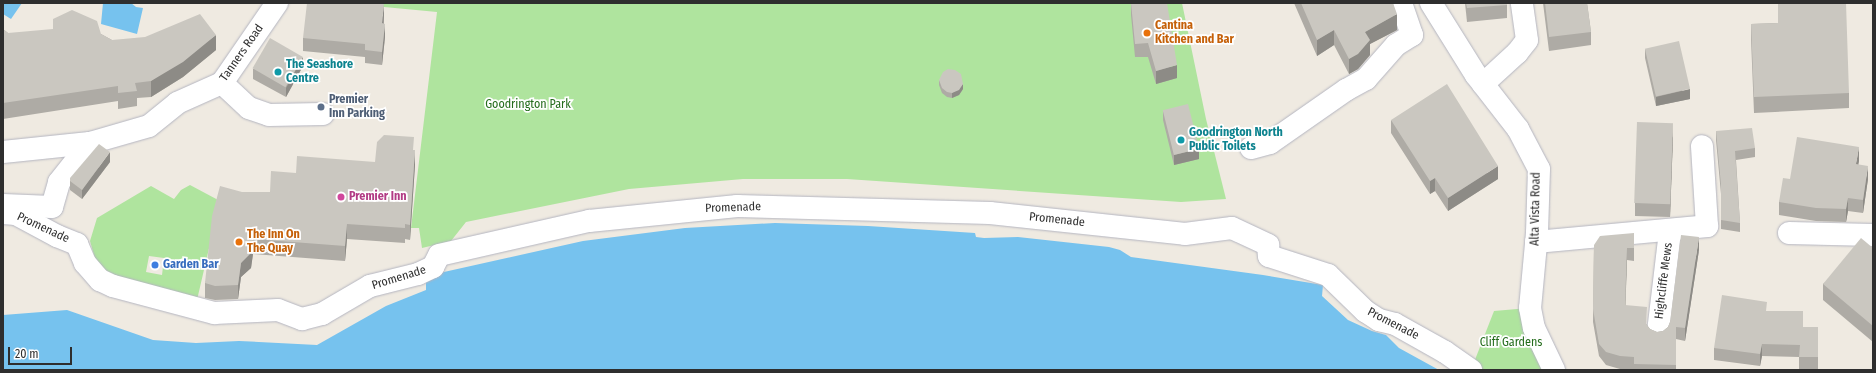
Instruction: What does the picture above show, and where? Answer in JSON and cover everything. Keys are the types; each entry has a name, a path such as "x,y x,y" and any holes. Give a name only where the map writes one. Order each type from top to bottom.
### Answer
{"street":[{"name":"Tanners Road","path":"3,152 90,143 149,126 177,103 222,83 278,3"},
{"path":"1251,148 1270,142 1346,90 1366,79 1396,45 1412,35 1401,3"},
{"name":"Alta Vista Road","path":"1431,3 1483,84 1518,129 1539,169 1536,242 1530,308 1534,328 1554,370"},
{"path":"1483,84 1517,53 1527,40 1522,3"},
{"path":"222,83 250,108 269,115 323,114"},
{"path":"3,205 52,207 59,182 90,143"},
{"name":"Highcliffe Mews","path":"1536,242 1670,231 1706,226 1702,146"},
{"name":"Promenade","path":"3,213 16,214 57,236 76,244 85,263 100,280 113,286 214,313 278,310 302,319 322,314 370,286 418,274 433,267 439,255 589,221 737,206 990,213 1185,234 1232,228 1268,245 1269,256 1328,274 1365,311 1379,320 1395,324 1444,352 1471,370"},
{"name":"Highcliffe Mews","path":"1658,332 1670,231"},
{"path":"1789,233 1873,235"}],"green space":[{"name":"Goodrington Park","path":"342,3 1182,3 1206,119 1226,199 1181,202 847,179 743,179 629,189 466,222 451,241 422,248 419,228 411,228 437,12"},
{"path":"190,185 220,201 197,300 105,274 96,262 90,241 97,218 151,186 174,199 181,190","holes":["149,256 164,258 162,275 146,272"]},
{"name":"Cliff Gardens","path":"1530,308 1554,370 1471,370 1494,311"}],"water":[{"path":"3,3 22,3 11,19 3,14"},
{"path":"103,3 131,3 136,7 143,8 137,34 101,24"},
{"path":"775,223 868,226 975,233 976,237 984,238 1018,237 1109,247 1120,250 1131,257 1263,275 1323,285 1322,296 1348,320 1372,331 1386,335 1399,348 1439,370 3,370 3,315 67,310 153,340 196,343 239,341 317,345 386,306 426,290 426,276 583,241 685,228"}],"building":[{"path":"307,3 384,3 382,23 385,24 382,52 365,50 365,44 303,38"},
{"path":"1131,3 1167,3 1177,65 1156,71 1148,43 1135,44"},
{"path":"1301,3 1393,3 1397,14 1365,32 1370,40 1358,54 1349,59 1334,30 1317,40"},
{"path":"1466,3 1507,3 1507,5 1467,8"},
{"path":"1545,3 1587,3 1591,32 1549,37"},
{"path":"1846,3 1849,93 1754,97 1751,24 1778,23 1778,4"},
{"path":"72,10 97,21 101,34 112,40 145,37 200,14 216,35 183,62 151,81 135,83 137,91 118,93 118,86 3,103 3,29 8,33 53,29 53,19"},
{"name":"The Seashore Centre","path":"270,38 303,57 285,87 252,68"},
{"path":"1679,41 1690,89 1656,97 1645,49"},
{"path":"948,69 955,70 961,74 963,84 959,90 952,93 947,92 942,88 939,80 943,72"},
{"path":"1447,84 1498,166 1448,198 1435,178 1430,181 1391,120"},
{"name":"Goodrington North Public Toilets","path":"1188,104 1199,149 1174,155 1163,110"},
{"path":"1637,122 1673,123 1670,204 1634,203"},
{"path":"1752,128 1755,148 1735,151 1740,223 1721,220 1721,185 1716,131"},
{"path":"384,135 414,137 413,150 415,150 410,225 405,224 405,228 347,224 345,246 253,239 251,253 241,263 238,285 215,286 205,283 212,216 220,186 242,192 270,192 271,171 296,173 297,156 375,162 377,142"},
{"path":"1797,137 1859,147 1856,164 1868,166 1863,200 1848,198 1846,209 1816,208 1779,202 1783,178 1790,179"},
{"path":"99,144 110,152 82,190 70,181 70,178"},
{"path":"1634,233 1634,248 1627,248 1625,305 1647,307 1646,324 1650,329 1657,332 1663,331 1668,327 1670,322 1681,235 1699,237 1685,328 1676,327 1676,365 1634,364 1634,357 1620,356 1606,352 1599,344 1593,309 1594,245 1600,236"},
{"path":"1861,238 1873,248 1873,326 1823,284"},
{"path":"1722,295 1767,302 1766,311 1803,311 1803,327 1818,327 1818,357 1799,357 1800,345 1762,344 1760,354 1714,348"}],"place":[{"name":"Cantina Kitchen and Bar","path":"1147,33"},
{"name":"The Seashore Centre","path":"278,72"},
{"name":"Premier Inn Parking","path":"321,107"},
{"name":"Goodrington North Public Toilets","path":"1181,140"},
{"name":"Premier Inn","path":"341,197"},
{"name":"The Inn On The Quay","path":"239,242"},
{"name":"Garden Bar","path":"155,265"}]}
